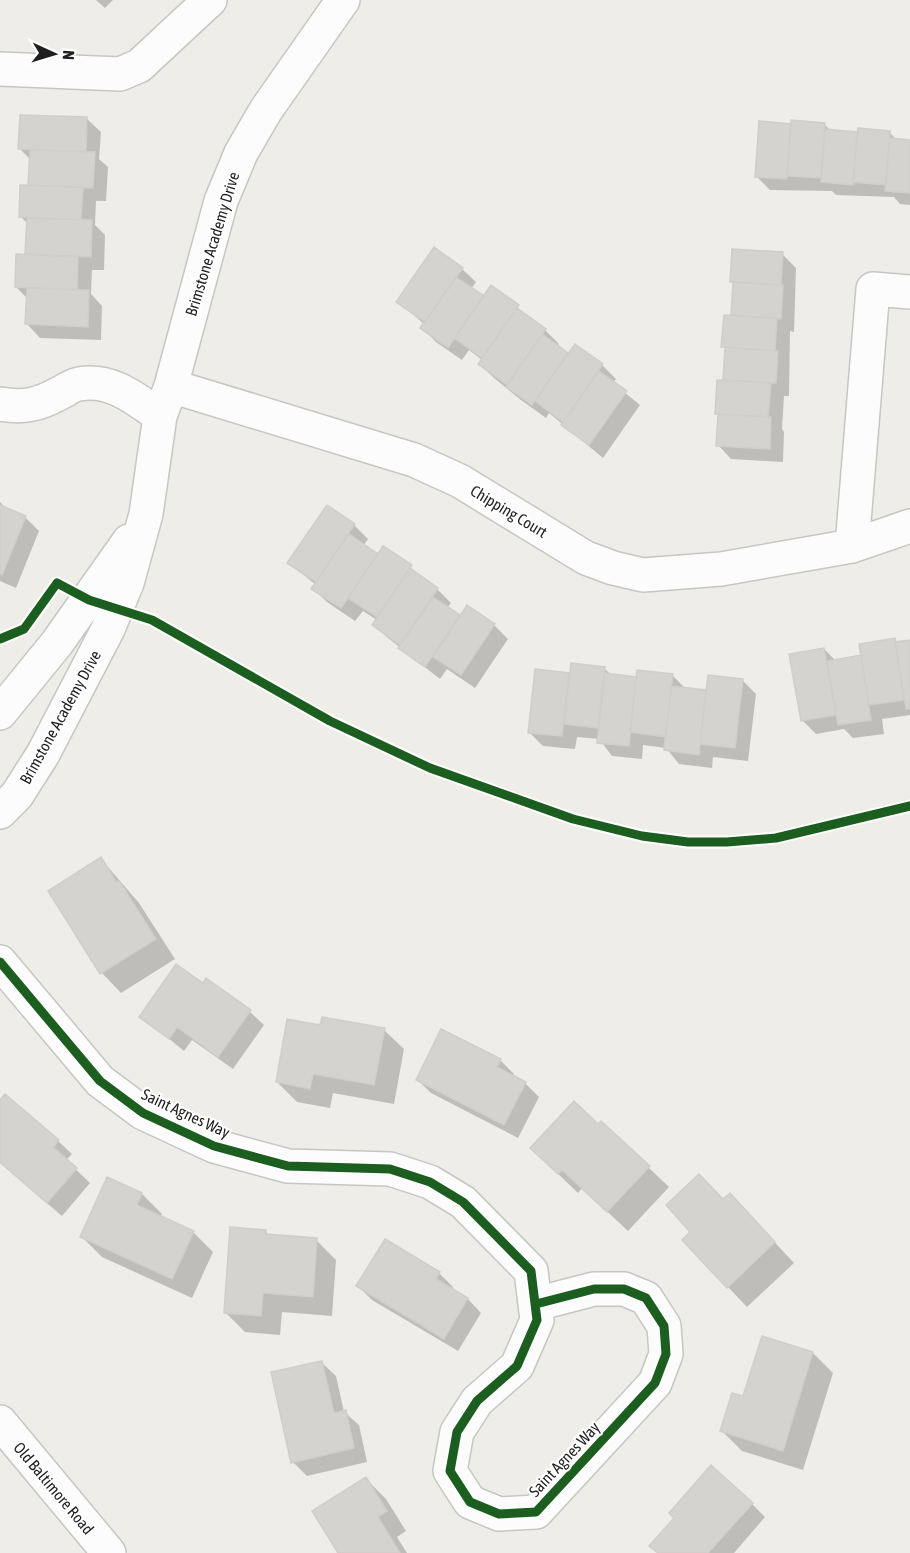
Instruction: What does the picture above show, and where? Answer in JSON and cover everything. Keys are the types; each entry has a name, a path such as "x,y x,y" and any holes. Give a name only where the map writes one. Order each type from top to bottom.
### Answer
{"street":[{"path":"0,69 120,74 139,66 210,0"},
{"name":"Brimstone Academy Drive","path":"0,812 17,795 43,754 108,629 127,583 146,514 160,416 171,386 221,201 241,153 266,110 343,0"},
{"path":"852,546 873,289 910,292"},
{"path":"0,404 22,407 42,403 78,384 106,384 128,393 160,416"},
{"name":"Chipping Court","path":"171,386 414,460 460,481 586,558 613,568 643,575 721,569 852,546 910,526"},
{"name":"Brimstone Academy Drive","path":"0,713 57,643 146,514"},
{"name":"Saint Agnes Way","path":"0,962 100,1081 143,1113 214,1146 288,1166 390,1169 430,1182 463,1202 531,1271 537,1320 517,1366 477,1401 457,1432 450,1471 470,1502 499,1514 537,1512 655,1383 666,1354 664,1326 646,1298 624,1289 594,1289 536,1304"},
{"name":"Old Baltimore Road","path":"0,1422 109,1553"}],"building":[{"path":"20,115 87,117 86,152 18,149"},
{"path":"791,120 825,123 821,178 787,176"},
{"path":"759,121 791,124 787,179 755,177"},
{"path":"858,128 890,131 886,185 853,182"},
{"path":"825,129 857,132 853,185 821,182"},
{"path":"890,138 910,140 910,193 885,191"},
{"path":"30,150 95,152 93,188 28,185"},
{"path":"20,185 83,187 81,220 19,217"},
{"path":"27,218 92,220 91,257 25,254"},
{"path":"434,247 463,268 425,322 396,302"},
{"path":"732,249 783,252 781,285 730,282"},
{"path":"16,254 78,257 77,290 15,287"},
{"path":"456,277 484,296 448,348 420,328"},
{"path":"733,282 783,285 781,319 731,315"},
{"path":"491,285 519,305 482,358 454,338"},
{"path":"27,288 89,290 88,327 25,324"},
{"path":"517,308 546,329 507,385 478,364"},
{"path":"724,315 777,318 775,351 721,347"},
{"path":"542,334 568,353 532,405 506,387"},
{"path":"575,344 603,364 563,422 535,401"},
{"path":"725,347 778,351 776,383 723,380"},
{"path":"599,371 627,391 589,445 561,425"},
{"path":"717,380 771,383 768,417 715,414"},
{"path":"718,414 771,417 770,449 716,446"},
{"path":"0,505 26,516 2,575 0,574"},
{"path":"327,505 355,524 316,582 287,563"},
{"path":"349,534 378,554 341,608 311,589"},
{"path":"383,546 412,565 377,617 348,598"},
{"path":"410,568 438,588 400,645 372,625"},
{"path":"433,597 460,615 425,667 398,648"},
{"path":"467,605 495,624 461,675 433,657"},
{"path":"895,638 904,700 869,705 859,644"},
{"path":"910,640 910,709 906,709 895,642"},
{"path":"824,648 836,715 801,721 789,654"},
{"path":"861,655 871,720 838,725 827,661"},
{"path":"571,663 605,667 598,728 564,724"},
{"path":"535,669 569,673 562,736 528,733"},
{"path":"637,670 673,674 665,737 630,732"},
{"path":"605,673 636,677 629,746 597,743"},
{"path":"708,675 743,679 735,748 700,744"},
{"path":"671,686 706,690 699,755 664,750"},
{"path":"101,857 156,939 100,974 48,891"},
{"path":"176,964 203,983 206,978 251,1010 218,1057 177,1027 169,1039 139,1017"},
{"path":"322,1017 385,1028 374,1085 313,1074 310,1089 276,1082 287,1019 320,1025"},
{"path":"441,1029 501,1059 497,1067 526,1082 504,1125 416,1080"},
{"path":"5,1094 59,1140 53,1147 77,1168 47,1203 0,1162 0,1100"},
{"path":"574,1101 598,1124 601,1121 650,1166 607,1212 562,1170 558,1174 530,1148"},
{"path":"699,1174 723,1199 730,1193 775,1242 727,1288 682,1240 690,1232 666,1205"},
{"path":"107,1177 142,1193 137,1205 194,1231 172,1279 80,1237"},
{"path":"230,1227 266,1230 266,1234 317,1238 313,1297 263,1293 261,1316 224,1313"},
{"path":"385,1239 440,1272 436,1279 468,1298 444,1339 356,1286"},
{"path":"762,1336 813,1352 783,1451 720,1431 732,1393 743,1396"},
{"path":"322,1361 334,1413 346,1410 354,1448 291,1463 271,1372"},
{"path":"711,1465 753,1503 708,1553 658,1553 649,1546 674,1518 669,1513"},
{"path":"366,1477 387,1511 378,1517 400,1553 338,1553 312,1511"}],"cycle path":[{"path":"0,639 24,629 57,583 89,600 152,620 330,721 430,768 573,819 642,836 688,842 776,838 910,806"},
{"path":"0,962 100,1081 143,1113 214,1146 288,1166 390,1169 430,1182 463,1202 531,1271 537,1320 517,1366 477,1401 457,1432 450,1471 470,1502 499,1514 536,1512 655,1383 666,1354 664,1326 646,1298 624,1289 594,1289 536,1304"}]}
